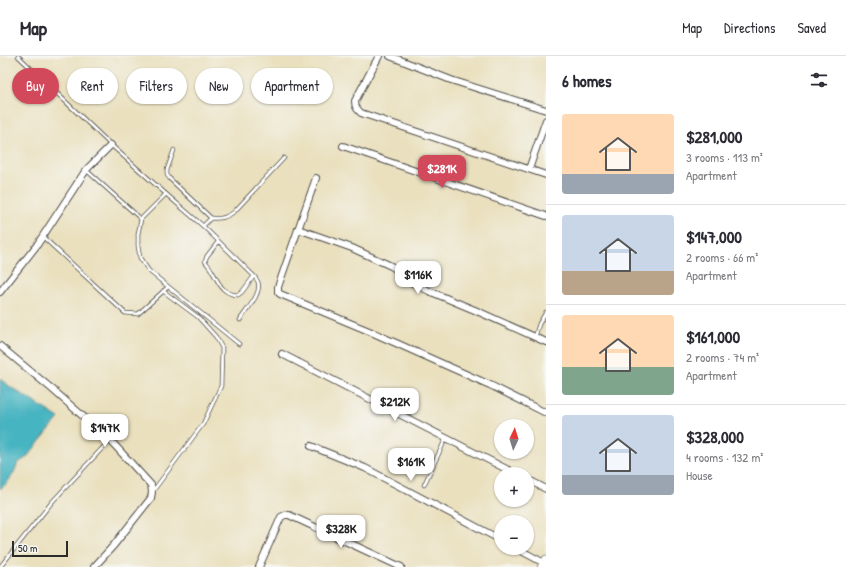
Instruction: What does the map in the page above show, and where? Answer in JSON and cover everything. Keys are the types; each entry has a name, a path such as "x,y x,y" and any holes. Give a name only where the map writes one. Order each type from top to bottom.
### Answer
{"street":[{"path":"379,56 355,101 356,109 361,113 546,175"},
{"path":"390,56 451,80 546,110"},
{"path":"529,169 546,120"},
{"path":"1,289 37,245 86,170 111,145"},
{"path":"343,146 546,216"},
{"path":"316,178 278,287 278,292 490,385 546,413"},
{"path":"298,229 352,248 391,266 403,274 409,281 429,291 546,342"},
{"path":"0,346 110,440 151,485 151,498 114,545 94,567"},
{"path":"282,354 502,467"},
{"path":"311,446 365,468 494,536"},
{"path":"534,483 546,489"},
{"path":"259,567 281,517 285,515 289,515 401,567"},
{"path":"529,555 544,563"}],"lane":[{"path":"18,56 111,145 203,226 254,276 258,282 258,293 240,320"},
{"path":"174,150 167,170 167,175 210,218 218,219 226,217 234,212 284,158"},
{"path":"86,170 141,219"},
{"path":"166,194 141,219 138,234 140,258 149,271 239,344"},
{"path":"203,226 210,218"},
{"path":"42,236 125,312 138,314 168,287"},
{"path":"218,242 205,261 216,280 224,290 231,295 238,295 254,276"},
{"path":"152,492 203,424 221,386 222,348 216,337 198,318 163,291"},
{"path":"535,337 539,324 546,312"},
{"path":"424,485 446,438"},
{"path":"0,567 52,502 110,440"}],"water":[{"path":"0,379 59,418 26,458 18,463 11,478 0,489"}]}
